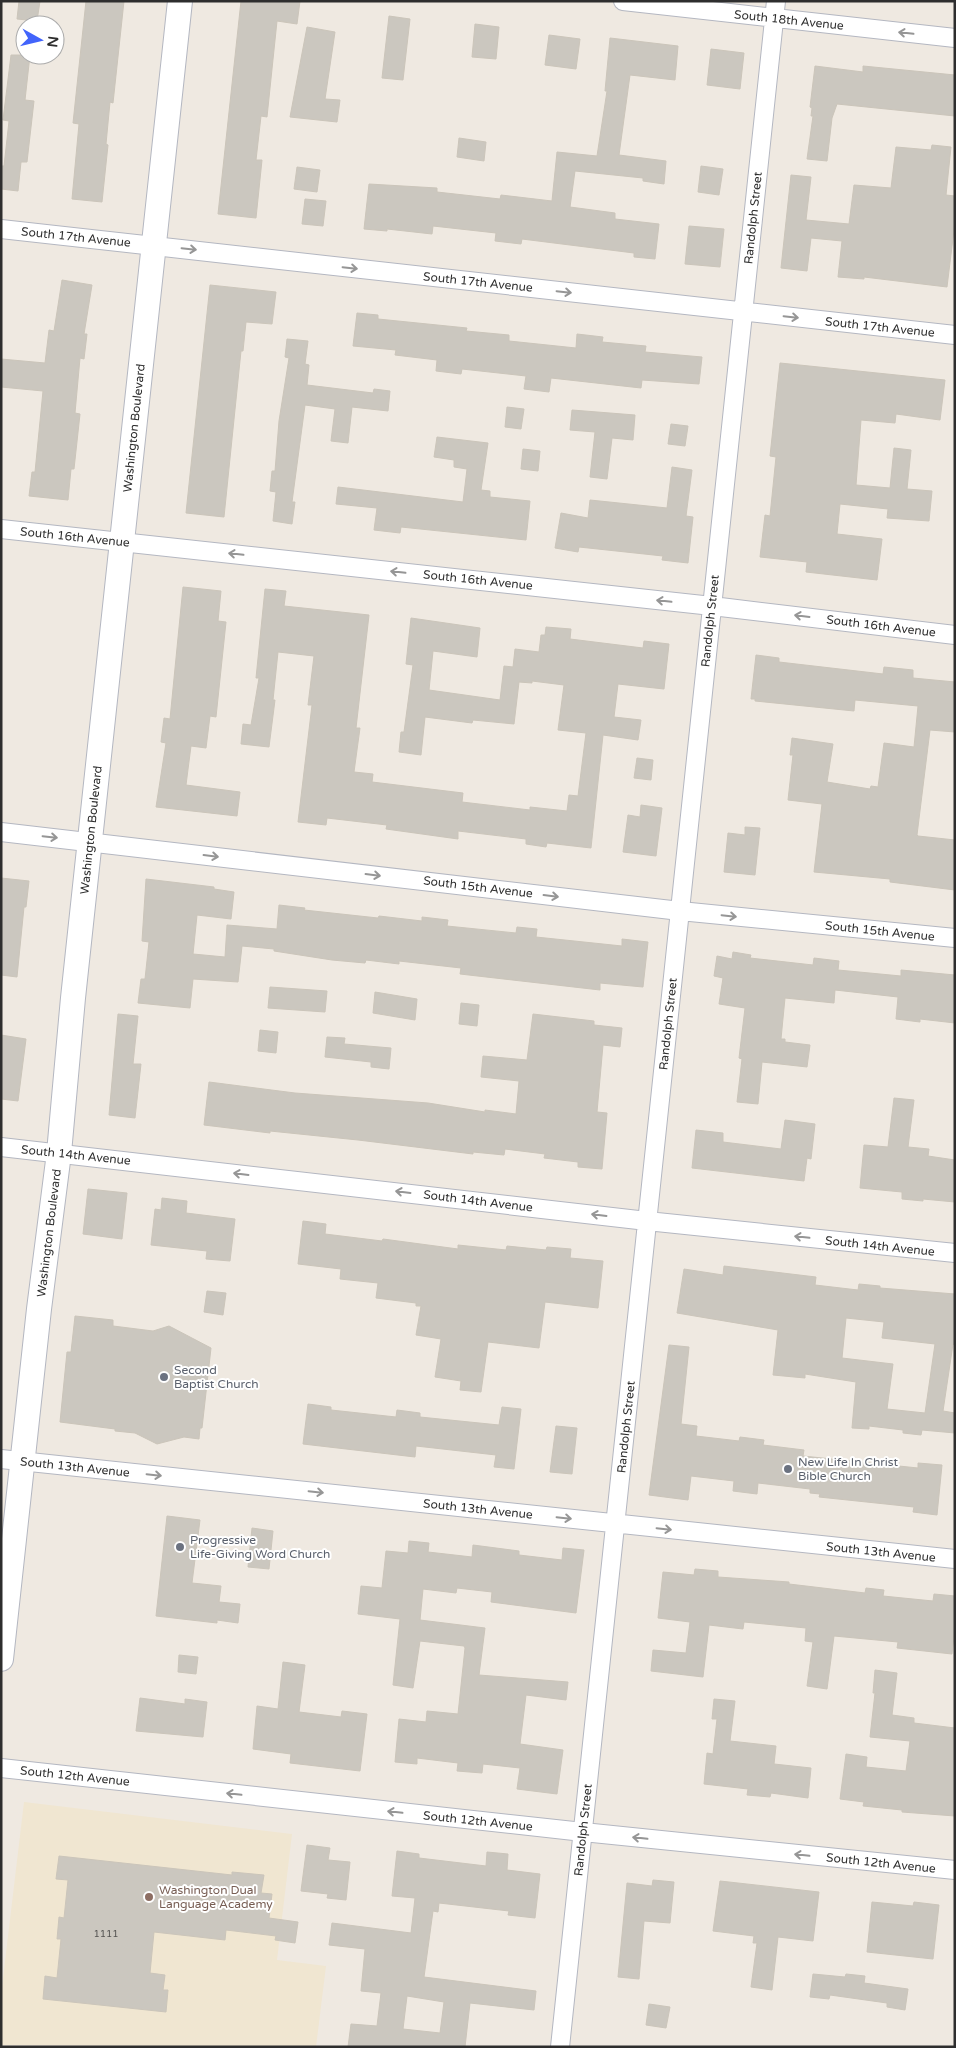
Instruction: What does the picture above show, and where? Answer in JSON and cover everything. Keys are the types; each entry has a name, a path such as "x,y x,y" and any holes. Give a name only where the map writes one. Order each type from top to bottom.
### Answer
{"street":[{"name":"Washington Boulevard","path":"1,1659 12,1460 59,1153 73,998 180,1"},
{"name":"South 18th Avenue","path":"623,1 775,10 955,38"},
{"name":"Randolph Street","path":"560,2047 775,10"},
{"name":"South 17th Avenue","path":"1,229 955,335"},
{"name":"South 16th Avenue","path":"1,529 955,634"},
{"name":"South 15th Avenue","path":"1,832 680,911 955,938"},
{"name":"South 14th Avenue","path":"1,1147 647,1221 955,1254"},
{"name":"South 13th Avenue","path":"12,1460 955,1560"},
{"name":"South 12th Avenue","path":"1,1768 583,1832 955,1870"}],"shaded area":[{"name":"Washington Dual Language Academy","path":"24,1802 292,1834 277,1960 326,1966 316,2047 1,2045 1,1995"}],"building":[{"path":"19,1 40,1 38,15 17,15"},
{"path":"86,1 124,1 113,103 110,102 102,202 72,199 79,124 73,123"},
{"path":"241,1 300,1 297,24 277,21 267,117 261,116 256,160 262,160 256,218 218,214"},
{"path":"389,16 410,19 403,80 382,78"},
{"path":"475,24 499,27 496,59 472,57"},
{"path":"307,27 335,32 325,99 340,100 337,122 290,117"},
{"path":"549,35 580,39 576,69 545,65"},
{"path":"610,38 678,46 675,80 630,75 619,155 666,161 664,184 643,181 643,178 575,171 570,207 615,213 615,219 659,224 655,259 634,257 634,253 522,239 521,244 495,241 496,233 433,226 432,234 387,229 387,231 364,229 369,184 437,188 437,192 500,199 501,195 552,201 557,152 597,156 607,91 605,91"},
{"path":"711,49 744,53 740,89 707,85"},
{"path":"11,55 15,55 15,65 29,65 25,100 34,101 27,162 21,162 18,191 1,189 1,166 4,166 9,121 3,120"},
{"path":"815,66 863,72 863,66 955,75 955,116 837,104 832,118 827,161 807,159 813,116 811,116 812,108 810,107"},
{"path":"459,138 486,142 484,161 457,157"},
{"path":"932,145 951,147 946,195 955,196 955,222 947,287 864,277 864,279 838,277 842,241 811,238 807,271 781,268 791,175 811,177 806,220 849,224 854,185 891,188 896,147 931,150"},
{"path":"701,166 723,169 719,195 698,192"},
{"path":"297,167 320,170 317,192 294,189"},
{"path":"305,199 326,201 323,226 302,224"},
{"path":"689,226 724,229 720,267 685,264"},
{"path":"62,280 92,285 84,334 87,334 84,359 80,358 75,413 80,414 74,469 71,469 68,500 29,496 32,472 35,472 43,391 1,387 1,359 45,363 49,330 54,331"},
{"path":"210,285 276,292 272,324 246,322 243,351 241,351 224,517 186,513"},
{"path":"357,313 378,315 378,319 467,328 466,331 509,335 509,341 576,348 577,334 603,337 602,342 646,346 645,352 702,357 699,384 642,380 641,388 551,378 549,392 524,389 526,376 462,369 461,374 436,371 437,360 395,355 396,350 353,346"},
{"path":"287,339 308,341 305,364 309,365 307,385 373,393 374,389 390,391 388,411 352,407 348,443 331,441 335,409 305,405 292,502 295,502 292,524 273,521 276,492 270,491 272,471 275,471 279,421 289,358 285,357"},
{"path":"780,363 945,380 940,420 896,414 895,423 861,420 856,485 890,488 894,448 911,450 907,489 932,491 929,521 887,518 888,509 840,504 837,534 882,539 877,580 806,572 807,562 760,557 765,515 770,516 776,457 770,456"},
{"path":"507,407 524,409 521,429 505,427"},
{"path":"572,410 635,415 633,440 612,438 607,479 590,477 595,432 570,430"},
{"path":"671,424 688,426 685,446 668,444"},
{"path":"437,437 488,443 481,490 490,491 490,497 530,501 526,540 401,527 400,533 374,530 377,508 336,504 338,487 463,502 467,469 454,467 454,460 434,457"},
{"path":"523,449 540,451 538,471 521,469"},
{"path":"672,467 692,470 686,516 693,517 688,563 662,560 663,556 579,547 578,552 555,548 561,513 588,518 590,500 667,508"},
{"path":"183,587 221,591 218,621 226,622 216,717 210,716 206,748 191,746 186,785 240,792 237,816 156,807 166,743 161,742 164,718 170,719"},
{"path":"265,589 286,591 284,606 369,615 356,728 360,728 354,772 373,774 372,782 463,793 462,802 530,810 530,807 567,811 569,795 578,796 586,733 558,730 564,685 532,681 532,683 519,682 514,724 473,720 472,723 425,717 421,755 399,752 401,732 404,732 413,665 406,664 411,618 480,628 477,657 433,651 429,690 500,700 504,666 513,667 515,649 539,652 541,635 545,635 546,627 571,629 570,639 643,648 644,641 669,644 664,689 618,684 614,717 641,720 638,740 603,735 591,848 547,843 546,847 526,844 526,839 458,831 458,839 386,829 387,825 327,818 326,825 298,822 312,705 308,705 314,656 278,652 273,700 275,700 269,747 241,744 243,724 251,725 259,678 256,678"},
{"path":"756,655 779,658 779,662 883,674 884,667 913,670 913,678 955,682 955,732 930,730 917,835 955,840 955,890 890,882 890,879 814,872 822,804 788,800 793,755 790,755 792,738 833,744 827,782 870,789 871,786 878,787 884,743 914,747 918,706 855,700 854,711 755,701 755,699 751,699"},
{"path":"637,758 653,760 651,780 634,778"},
{"path":"641,805 662,808 656,856 623,852 628,815 640,817"},
{"path":"745,827 760,828 755,875 724,872 728,833 745,835"},
{"path":"1,878 29,881 26,907 24,907 17,977 1,975"},
{"path":"146,879 214,887 214,889 234,892 231,919 197,915 193,954 225,957 227,925 277,929 279,905 305,908 304,910 378,918 379,916 422,921 422,917 448,920 447,926 516,933 517,927 537,929 536,937 622,946 622,939 648,942 643,987 600,983 600,990 460,974 461,968 399,961 399,964 366,960 365,963 332,960 274,951 274,949 242,946 238,982 193,979 190,1008 138,1003 141,979 145,979 149,942 142,941"},
{"path":"733,952 751,955 750,958 813,965 814,958 839,961 838,970 901,976 901,970 955,975 955,1023 920,1019 920,1022 896,1019 898,997 835,990 834,1003 785,998 781,1039 785,1039 785,1042 810,1045 807,1067 762,1062 758,1104 737,1102 742,1059 739,1058 745,1008 719,1004 723,978 714,976 717,956 732,959"},
{"path":"270,987 327,991 325,1012 268,1008"},
{"path":"375,992 417,999 415,1020 373,1013"},
{"path":"461,1003 479,1005 477,1026 459,1024"},
{"path":"118,1014 138,1016 133,1064 141,1064 135,1118 109,1115"},
{"path":"533,1014 594,1021 594,1025 622,1028 620,1047 603,1045 597,1112 607,1113 602,1169 578,1167 578,1162 544,1158 545,1154 505,1149 504,1155 473,1152 473,1154 358,1140 270,1131 270,1133 204,1125 209,1082 295,1093 428,1103 485,1112 485,1110 516,1114 519,1081 481,1077 483,1056 527,1060"},
{"path":"260,1030 278,1032 276,1053 258,1051"},
{"path":"1,1035 26,1039 18,1101 1,1099"},
{"path":"327,1037 345,1038 344,1044 391,1048 389,1069 371,1067 371,1062 325,1057"},
{"path":"894,1098 914,1100 908,1147 929,1149 928,1156 955,1160 955,1202 902,1199 902,1192 860,1188 864,1145 888,1147"},
{"path":"785,1120 815,1124 811,1159 807,1158 804,1181 692,1168 696,1130 723,1133 723,1142 781,1149"},
{"path":"88,1189 127,1193 122,1239 83,1234"},
{"path":"162,1198 187,1201 186,1213 235,1219 230,1261 206,1259 207,1251 151,1245 155,1209 161,1210"},
{"path":"303,1221 326,1224 325,1234 382,1241 383,1239 458,1249 458,1245 506,1250 507,1246 546,1250 547,1247 571,1249 570,1258 603,1261 598,1308 545,1302 539,1348 488,1342 481,1392 460,1390 461,1381 435,1377 441,1339 416,1335 421,1306 416,1306 416,1303 376,1298 378,1283 340,1279 341,1269 298,1264"},
{"path":"724,1266 816,1277 815,1285 858,1290 859,1284 880,1286 880,1288 955,1294 955,1345 953,1344 943,1411 955,1413 955,1433 922,1430 921,1435 903,1433 903,1430 869,1426 869,1429 852,1428 856,1382 805,1374 805,1378 773,1375 778,1330 677,1313 684,1269 723,1275","holes":["846,1318 884,1322 882,1338 935,1344 925,1413 887,1409 893,1364 842,1358"]},
{"path":"207,1291 226,1293 223,1315 204,1312"},
{"name":"Second Baptist Church","path":"75,1316 113,1320 113,1326 153,1331 169,1326 211,1348 202,1428 200,1428 199,1439 184,1437 157,1444 135,1433 60,1422 67,1352 71,1352"},
{"path":"669,1345 689,1347 681,1424 697,1426 696,1436 739,1441 740,1437 764,1440 763,1445 804,1450 803,1456 918,1468 918,1463 942,1465 937,1515 913,1512 914,1507 819,1497 820,1494 810,1493 810,1489 758,1483 757,1494 733,1491 734,1481 691,1476 688,1500 649,1495"},
{"path":"308,1404 331,1407 331,1410 396,1417 397,1410 420,1413 420,1417 499,1425 502,1407 521,1409 514,1469 494,1467 496,1455 416,1446 415,1457 303,1444"},
{"path":"556,1426 577,1428 572,1474 550,1472"},
{"path":"167,1516 200,1520 192,1583 221,1586 219,1602 240,1604 238,1623 217,1620 217,1623 156,1616"},
{"path":"252,1528 273,1531 269,1569 248,1567"},
{"path":"409,1541 429,1543 428,1552 472,1557 473,1545 519,1551 519,1555 562,1560 563,1548 584,1550 576,1613 491,1602 492,1592 457,1588 456,1593 423,1589 420,1620 485,1628 479,1675 568,1682 566,1700 526,1695 520,1744 563,1750 557,1794 517,1789 520,1768 483,1764 482,1773 457,1771 458,1763 417,1758 417,1764 395,1762 399,1719 426,1722 427,1711 458,1714 465,1648 464,1646 420,1641 413,1688 393,1685 400,1619 358,1614 361,1586 382,1588 386,1551 408,1553"},
{"path":"695,1569 718,1571 718,1577 789,1582 789,1584 865,1593 866,1588 884,1590 883,1596 933,1601 934,1594 955,1596 955,1628 952,1654 897,1648 898,1642 834,1636 827,1689 807,1686 813,1642 805,1641 806,1628 744,1622 743,1629 709,1625 703,1677 651,1671 653,1650 686,1653 690,1622 658,1618 663,1572 694,1575"},
{"path":"179,1655 198,1657 196,1674 178,1672"},
{"path":"283,1662 305,1665 299,1712 341,1717 342,1711 367,1714 360,1771 290,1763 291,1754 253,1749 257,1706 278,1709"},
{"path":"875,1670 897,1673 892,1715 914,1718 914,1723 955,1728 955,1816 902,1812 902,1810 863,1806 864,1802 840,1799 846,1754 867,1757 866,1767 906,1771 910,1741 870,1737 875,1693 873,1693"},
{"path":"140,1698 185,1704 185,1699 207,1702 203,1737 136,1731"},
{"path":"714,1699 735,1701 730,1741 776,1746 774,1764 811,1768 808,1798 771,1793 770,1797 747,1795 748,1789 704,1784 707,1753 713,1754 717,1719 712,1719"},
{"path":"307,1845 330,1848 328,1860 350,1862 346,1900 327,1898 328,1894 301,1891"},
{"path":"397,1851 419,1854 419,1858 486,1866 487,1852 508,1854 507,1870 540,1874 535,1918 508,1915 509,1911 439,1903 438,1912 433,1911 424,1977 536,1991 534,2010 470,2003 465,2047 348,2047 351,2024 377,2026 381,1993 361,1991 365,1949 329,1945 332,1923 411,1933 415,1898 392,1896","holes":["407,1996 444,2002 440,2033 403,2029"]},
{"path":"59,1856 232,1875 232,1872 264,1875 261,1893 272,1894 269,1918 298,1922 295,1943 275,1940 276,1936 226,1930 225,1940 154,1932 150,1973 165,1975 163,1990 168,1990 166,2012 43,1999 45,1976 57,1978 61,1939 57,1939 59,1917 64,1918 68,1880 56,1879"},
{"path":"653,1880 674,1882 670,1923 644,1921 639,1979 618,1977 627,1883 652,1886"},
{"path":"720,1881 819,1892 813,1941 778,1937 772,1990 751,1987 757,1943 753,1943 754,1936 713,1931"},
{"path":"872,1902 913,1906 914,1902 939,1905 933,1959 867,1952"},
{"path":"813,1974 845,1977 846,1974 865,1976 864,1983 908,1989 905,2010 887,2007 887,2003 830,1995 829,1999 810,1997"},
{"path":"649,2004 670,2007 666,2028 646,2025"}],"place":[{"name":"Second Baptist Church","path":"164,1377"},
{"name":"New Life In Christ Bible Church","path":"788,1469"},
{"name":"Progressive Life-Giving Word Church","path":"180,1547"},
{"name":"Washington Dual Language Academy","path":"149,1897"}]}
